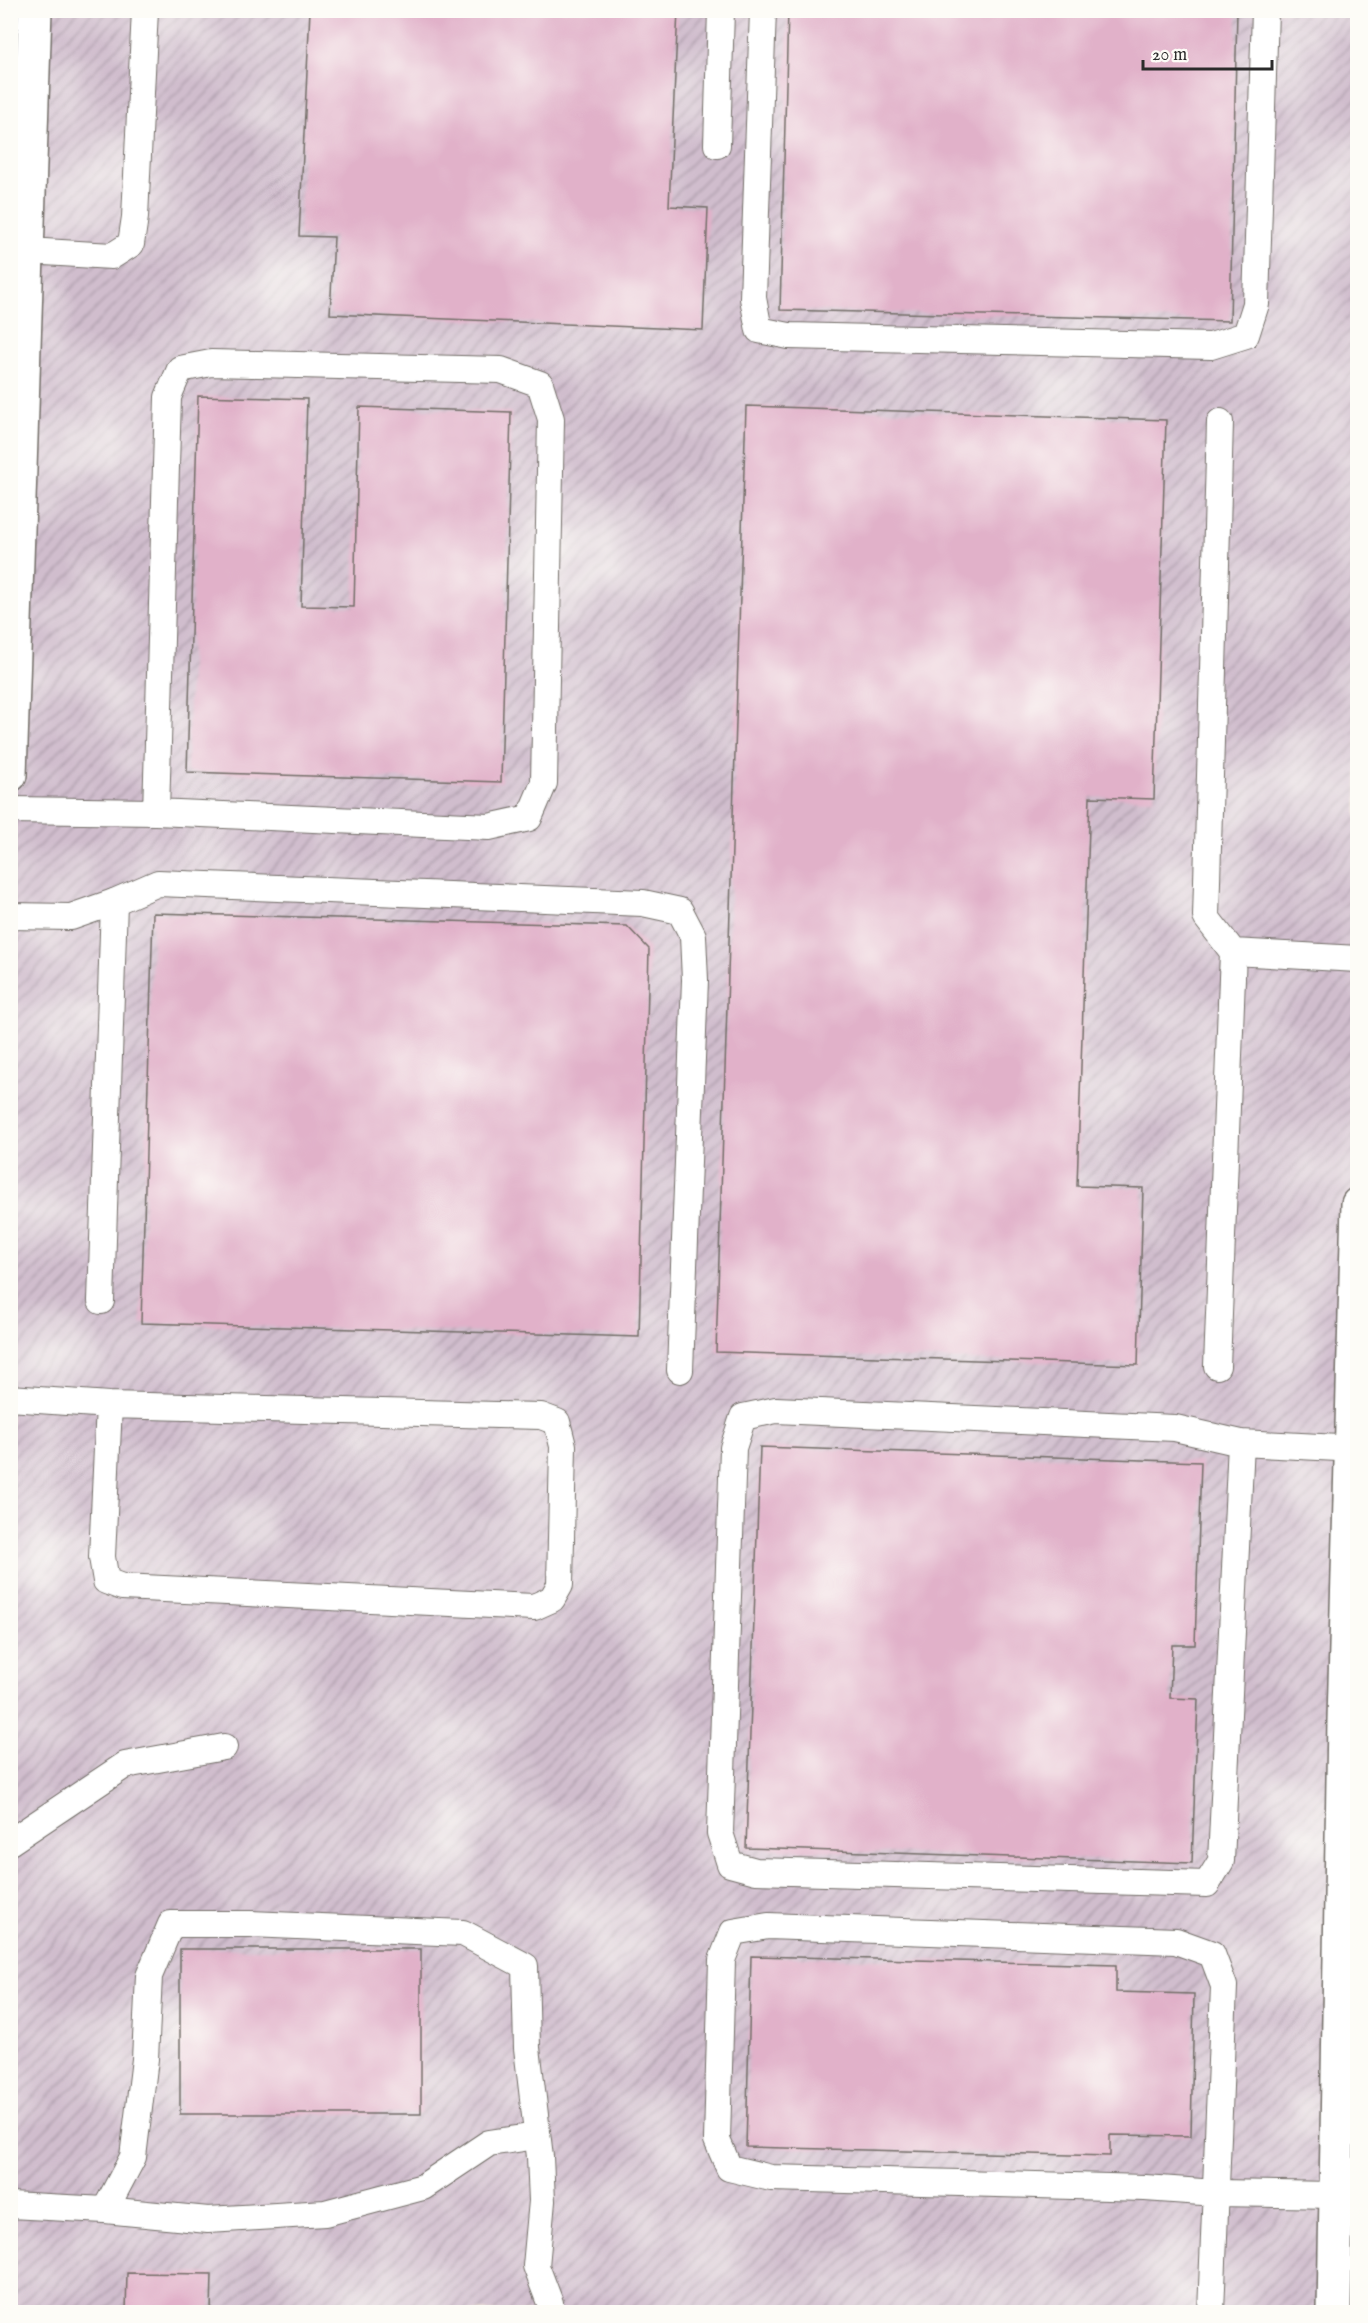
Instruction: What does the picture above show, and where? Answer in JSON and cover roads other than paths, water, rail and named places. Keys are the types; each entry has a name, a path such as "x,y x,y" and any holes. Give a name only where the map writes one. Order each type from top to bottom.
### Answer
{"street":[{"path":"10,775 19,251 35,10"},
{"path":"1334,2313 1335,2194 1351,1720 1358,1204"}],"lane":[{"path":"19,251 112,256 131,244 135,217 145,10"},
{"path":"717,145 721,10"},
{"path":"762,10 753,298 759,330 789,336 1211,346 1246,335 1256,304 1265,10"},
{"path":"10,810 156,812 489,827 529,818 544,783 551,419 540,384 501,370 211,363 180,369 168,397 156,812"},
{"path":"1216,1366 1233,951 1206,916 1220,422"},
{"path":"10,916 70,917 114,902 158,883 644,903 680,911 693,936 695,981 680,1370"},
{"path":"101,1301 114,902"},
{"path":"1233,951 1358,959"},
{"path":"10,1398 109,1405 541,1416 557,1422 563,1446 560,1585 552,1599 534,1607 122,1587 106,1581 102,1557 109,1405"},
{"path":"1240,1443 1221,1862 1207,1884 756,1871 730,1864 720,1833 733,1448 743,1417 776,1410 1164,1428 1240,1443 1355,1449"},
{"path":"10,1842 125,1766 225,1747"},
{"path":"105,2210 133,2157 145,2059 149,1976 171,1924 250,1924 463,1933 525,1966 527,2048 542,2202 536,2266 550,2303"},
{"path":"1211,2313 1216,2193 1224,1986 1212,1954 1176,1941 768,1926 733,1932 722,1960 717,2140 729,2169 771,2178 1145,2188 1216,2193 1335,2194"},
{"path":"10,2205 105,2210 208,2220 325,2213 423,2187 489,2143 537,2136"}]}
